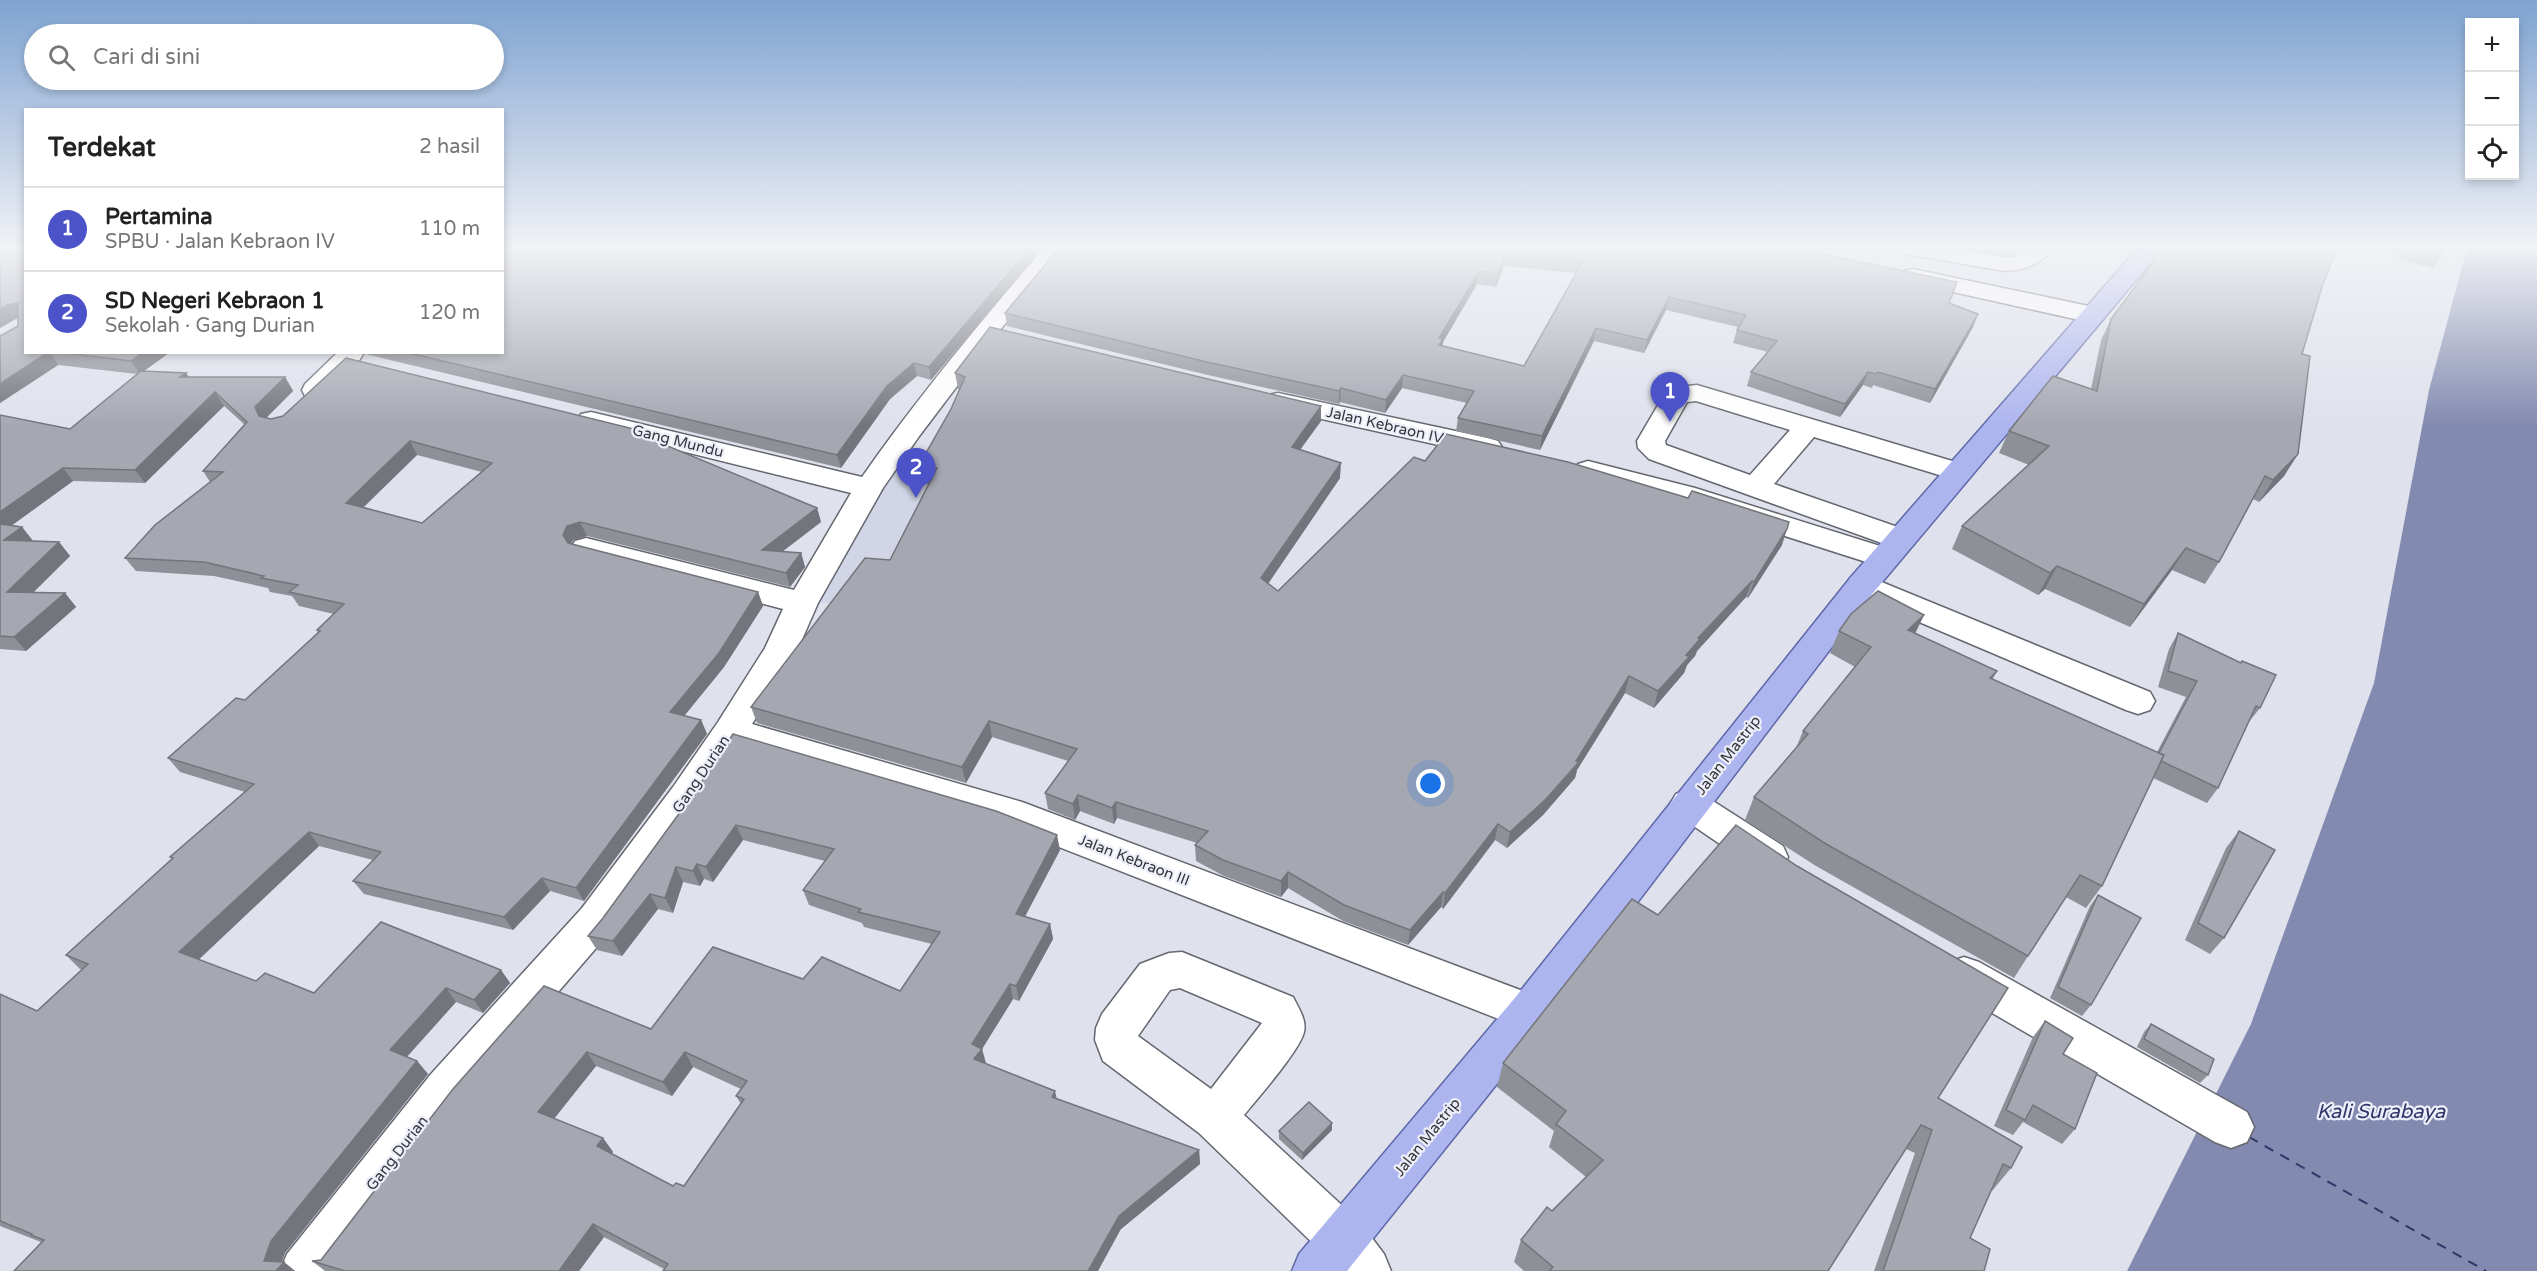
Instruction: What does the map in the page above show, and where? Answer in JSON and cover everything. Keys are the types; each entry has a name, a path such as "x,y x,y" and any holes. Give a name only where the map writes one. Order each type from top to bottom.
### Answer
{"main road":[{"name":"Jalan Mastrip","path":"1342,1260 1689,804 1862,585 2100,307"}],"street":[{"name":"Gang Durian","path":"304,1271 447,1088 596,920 686,797 730,731 780,651 802,603 869,488 909,430 997,334 1015,307"},
{"path":"2057,307 2093,315"},
{"path":"299,404 356,359"},
{"path":"1893,549 1757,486 1659,453 1652,448 1651,441 1678,394 1697,393 1959,472"},
{"name":"Jalan Kebraon IV","path":"1254,395 1511,453"},
{"name":"Gang Mundu","path":"567,414 869,488"},
{"path":"1757,486 1808,426"},
{"path":"1558,463 1696,496 1893,549"},
{"path":"586,548 802,603"},
{"path":"1862,585 2138,701"},
{"name":"Jalan Kebraon III","path":"730,731 1009,812 1529,1012"},
{"path":"1689,804 1801,879"},
{"path":"1932,956 2231,1127"},
{"path":"1215,1118 1342,1260"}],"shaded area":[{"path":"883,451 996,461 928,613 796,600"}],"water":[{"name":"Kali Surabaya","path":"2451,307 2537,307 2537,1271 2127,1271 2251,1024 2374,683 2429,390"}],"building":[{"path":"18,307 24,307 24,354 45,354 0,384 0,336 18,326"},
{"path":"504,307 980,307 929,367 914,363 887,386 837,455 413,354 504,354"},
{"path":"1010,307 1457,307 1439,338 1443,339 1439,345 1524,366 1557,307 1664,307 1647,340 1596,328 1542,436 1458,418 1474,391 1403,375 1386,400 1341,388 1339,391 1005,313"},
{"path":"1713,307 1960,307 1978,314 1935,389 1878,372 1876,374 1868,372 1845,404 1751,372 1777,341 1737,330 1746,315"},
{"path":"2120,307 2316,307 2302,354 2310,356 2298,454 2273,480 2265,476 2219,562 2186,548 2144,604 2057,566 2050,573 1962,526 2049,446 2009,431 2053,376 2097,391 2111,319"},
{"path":"990,327 1321,406 1292,447 1341,463 1261,578 1278,591 1414,457 1425,461 1446,434 1568,462 1688,498 1692,491 1789,522 1754,582 1752,581 1698,638 1700,639 1686,655 1689,657 1658,691 1629,676 1576,761 1579,762 1546,799 1510,832 1498,824 1445,893 1443,892 1410,930 1344,905 1288,872 1281,881 1223,860 1195,845 1208,831 1116,802 1112,808 1078,795 1073,804 1045,793 1077,749 989,721 962,767 751,707 865,558 890,560 937,468 918,467 951,409 965,377 955,373"},
{"path":"73,354 140,354 131,361"},
{"path":"346,358 634,429 634,432 817,508 762,550 801,553 786,573 580,522 567,526 563,535 568,543 758,592 719,653 670,712 701,720 576,888 542,878 504,917 353,881 381,852 309,832 179,952 256,981 265,973 314,993 381,922 501,970 474,1000 446,988 390,1050 417,1061 271,1241 264,1261 284,1262 276,1271 14,1271 44,1240 0,1221 0,994 37,1011 88,964 66,955 173,858 170,857 254,784 168,758 236,698 245,700 320,631 317,630 344,604 289,592 298,585 261,578 264,576 204,562 125,558 155,525 223,472 203,471 247,422 215,392 135,470 63,468 0,512 0,415 70,429 141,371 186,373 180,377 285,377 255,407 259,416 271,419 283,416","holes":["410,441 492,463 422,523 346,503"]},
{"path":"0,524 22,527 4,540 59,542 7,592 65,593 14,637 0,636"},
{"path":"1878,591 1924,615 1908,630 1997,671 1990,678 2164,755 2102,886 2080,875 2028,956 1826,844 1754,797 1808,734 1803,731 1871,647 1839,631 1851,614"},
{"path":"2178,633 2241,663 2242,661 2276,675 2260,708 2256,706 2218,788 2161,761 2164,755 2159,753 2197,681 2168,671"},
{"path":"733,734 996,811 1057,835 1016,914 1050,924 1016,986 1010,984 972,1044 982,1049 974,1059 1055,1091 1052,1097 1199,1150 1119,1216 1088,1271 663,1271 668,1264 593,1224 559,1271 345,1271 312,1261 321,1260 453,1089 544,986 651,1029 713,947 803,979 822,957 900,991 940,932 858,912 861,909 803,890 834,849 736,825 706,867 697,864 693,871 676,867 665,898 650,894 613,941 588,936 694,793","holes":["587,1052 663,1082 685,1052 747,1081 736,1096 744,1099 684,1186 676,1183 673,1186 597,1146 603,1138 538,1112"]},
{"path":"1736,825 1797,866 2008,988 1938,1098 2022,1147 2011,1168 2003,1164 1970,1238 1990,1249 1984,1271 1883,1271 1932,1130 1921,1125 1828,1271 1549,1271 1553,1267 1521,1240 1547,1207 1552,1211 1603,1160 1556,1124 1566,1111 1503,1063 1632,899 1658,915"},
{"path":"2239,831 2275,850 2224,938 2198,923"},
{"path":"2098,895 2141,918 2091,1005 2058,987"},
{"path":"2045,1021 2073,1038 2063,1054 2097,1073 2075,1129 2033,1105 2025,1120 2006,1110"},
{"path":"2151,1024 2214,1059 2208,1075 2144,1039"},
{"path":"1309,1102 1332,1123 1303,1153 1279,1131"}],"ferry route":[{"path":"2249,1137 2486,1271"}],"place":[{"name":"Pertamina","path":"1670,422"},
{"name":"SD Negeri Kebraon 1","path":"916,498"}]}
